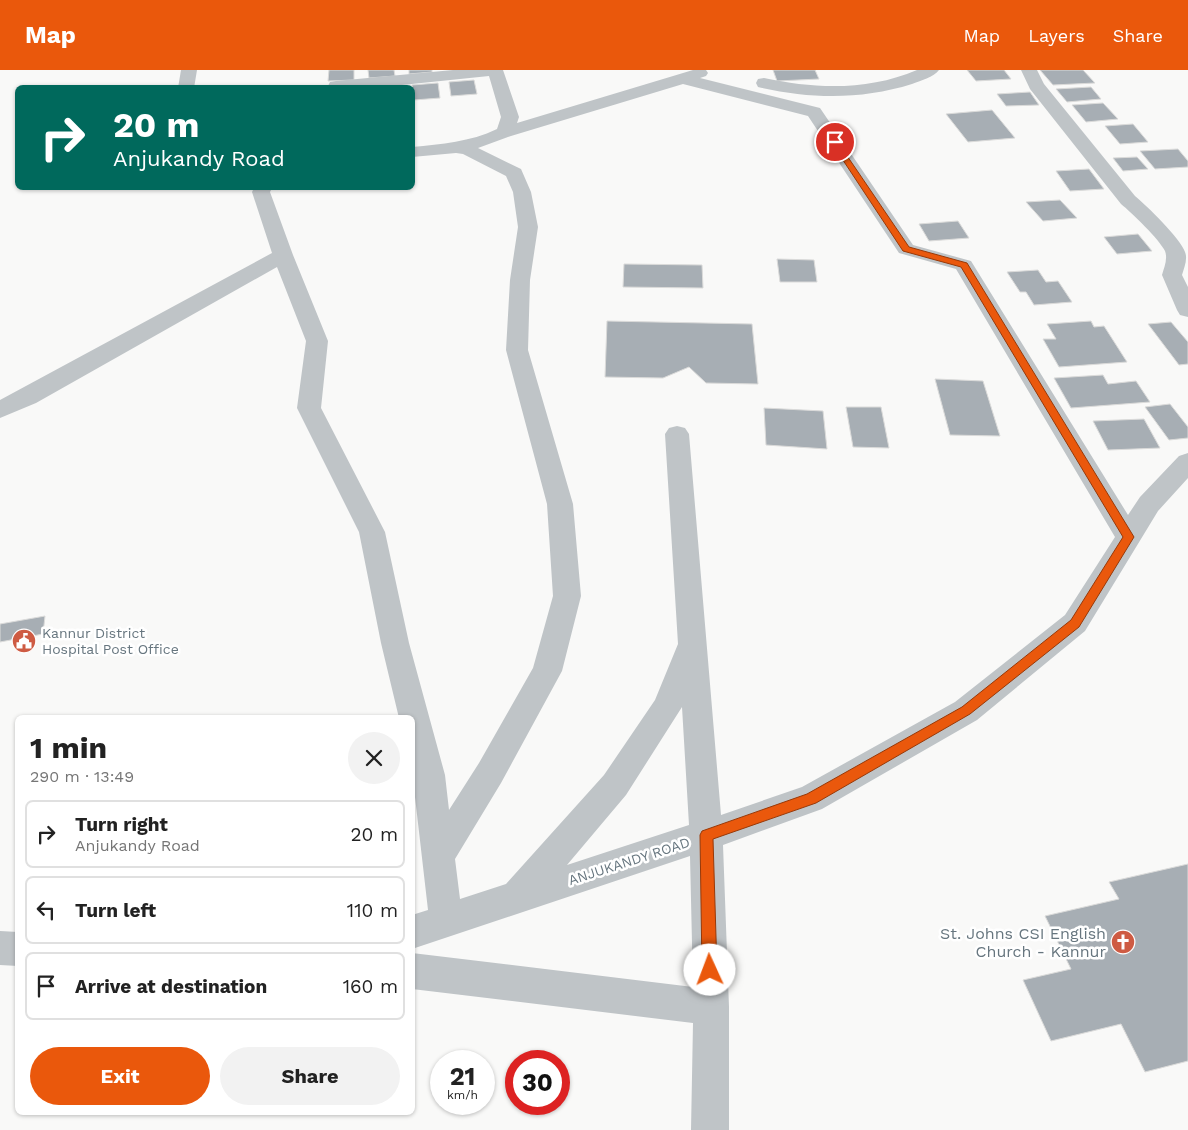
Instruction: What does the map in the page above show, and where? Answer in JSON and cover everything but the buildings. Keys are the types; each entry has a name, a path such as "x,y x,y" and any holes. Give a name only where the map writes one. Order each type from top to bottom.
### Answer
{"street":[{"path":"186,85 189,70"},
{"path":"415,152 458,148 487,141 505,132 711,70 775,86 819,91 859,90 889,84 931,70"},
{"path":"1029,70 1036,85 1122,193 1144,213 1175,251 1176,261 1172,275 1188,310"},
{"path":"347,85 495,71 510,117 505,132"},
{"path":"683,79 814,112 906,249 964,265 1128,537"},
{"path":"438,856 490,773 547,671 567,596 560,504 518,350 520,280 528,227 522,192 514,173 468,150 458,148"},
{"path":"262,190 261,192 283,255 318,341 308,408 372,532 395,643 414,715"},
{"path":"0,410 28,397 283,255"},
{"path":"677,434 706,835 711,1007 710,1130"},
{"name":"ANJUKANDY ROAD","path":"415,931 811,799 966,711 1075,623 1149,504 1188,462"},
{"path":"516,898 615,785 667,707 692,642"},
{"path":"415,721 429,775 446,921"},
{"path":"0,948 15,949"},
{"path":"415,970 711,1007"}],"place":[{"name":"Kannur District Hospital Post Office","path":"24,641"},
{"name":"St. Johns CSI English Church - Kannur","path":"1123,942"}],"route":[{"path":"710,970 706,835 811,799 966,711 1075,623 1128,537 964,265 906,249 835,142"}]}
